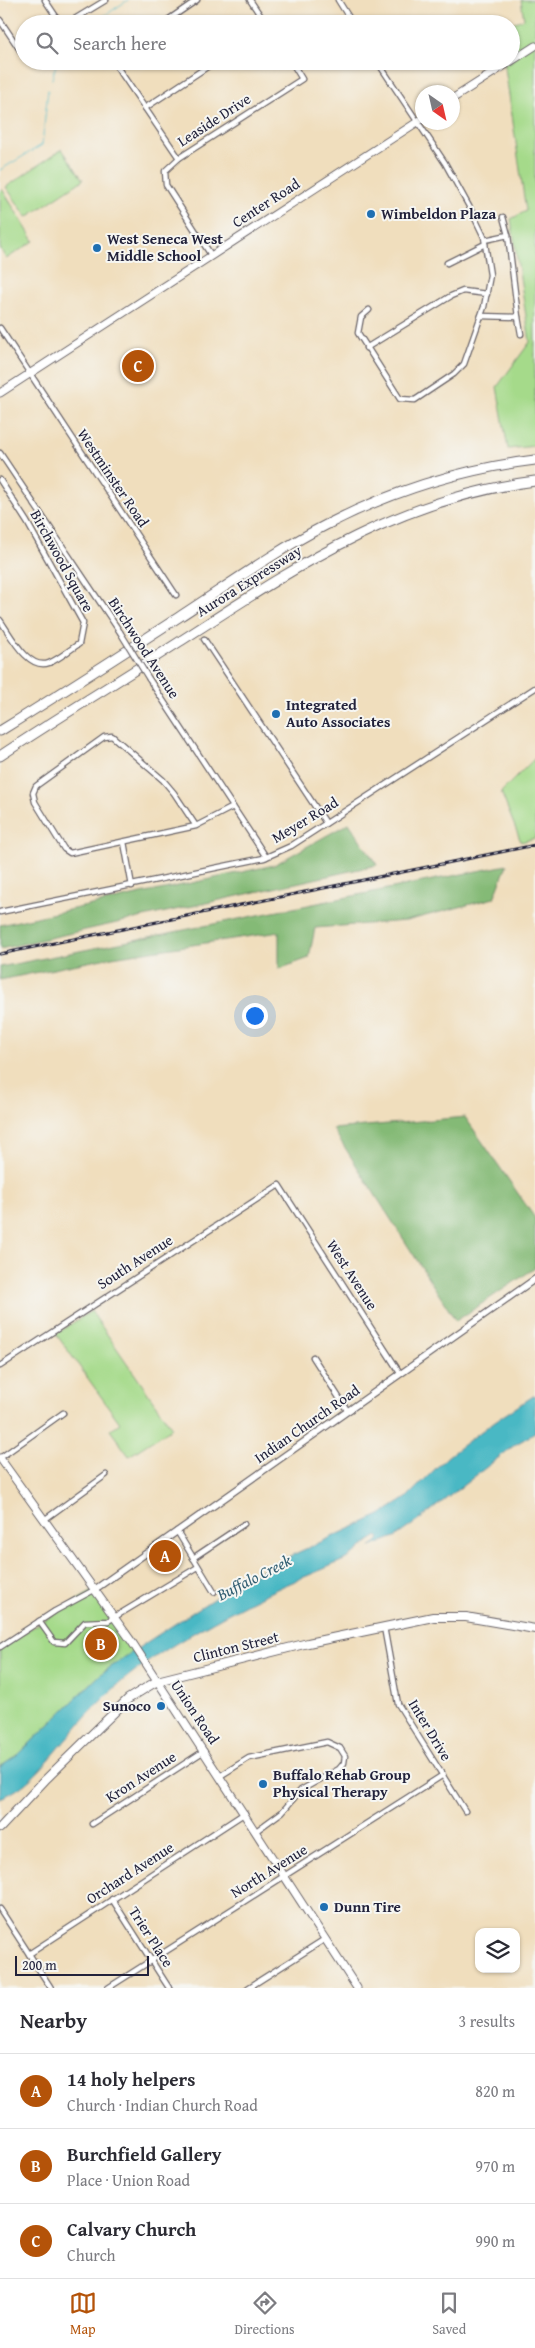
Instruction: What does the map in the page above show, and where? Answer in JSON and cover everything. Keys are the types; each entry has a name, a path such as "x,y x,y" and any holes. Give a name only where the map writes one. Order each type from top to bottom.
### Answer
{"highway":[{"name":"Aurora Expressway","path":"0,731 266,560 326,525 388,497 422,485 489,467 535,460"},
{"name":"Aurora Expressway","path":"0,758 14,747 271,583 343,541 384,522 450,499 535,481"}],"main road":[{"path":"520,56 535,46"},
{"path":"460,94 497,70"},
{"name":"Center Road","path":"0,393 415,124"},
{"name":"Union Road","path":"0,1458 132,1642 356,1988"},
{"name":"Clinton Street","path":"0,1828 45,1780 128,1699 158,1681 308,1643 433,1617 472,1618 535,1629"}],"street":[{"path":"45,0 56,15"},
{"path":"82,15 106,0"},
{"path":"175,15 197,0"},
{"path":"250,0 260,15"},
{"path":"338,0 347,15"},
{"path":"0,20 15,42"},
{"path":"119,70 179,158 165,171 166,185 211,255"},
{"path":"144,108 202,70"},
{"name":"Leaside Drive","path":"179,158 302,78 297,70"},
{"path":"383,70 415,115"},
{"path":"370,310 361,318 358,325 358,333 400,399 415,400 454,374 464,364 487,294 490,275 485,242 445,163 425,130"},
{"path":"503,217 508,235 521,334"},
{"path":"448,264 485,242 508,235"},
{"path":"366,348 451,296 463,291 487,294"},
{"path":"481,316 518,317"},
{"name":"Westminster Road","path":"0,328 176,595"},
{"name":"Birchwood Avenue","path":"0,453 120,632 266,857"},
{"name":"Birchwood Square","path":"0,480 27,522 83,624 79,644 48,664 39,664 29,661 0,620"},
{"path":"204,639 326,823"},
{"name":"Meyer Road","path":"0,912 266,857 291,846 535,688"},
{"path":"196,826 163,780 112,736 104,737 36,786 33,793 35,802 64,848 70,853 196,826 233,807"},
{"path":"124,842 132,886"},
{"name":"South Avenue","path":"0,1366 279,1184 282,1190"},
{"name":"West Avenue","path":"282,1190 400,1373"},
{"name":"Indian Church Road","path":"94,1590 535,1279"},
{"path":"313,1357 347,1410"},
{"path":"0,1458 63,1413"},
{"path":"44,1520 106,1475"},
{"path":"193,1558 244,1524"},
{"path":"176,1531 214,1592"},
{"path":"39,1621 54,1642 65,1643 85,1622 105,1622 198,1567"},
{"path":"0,1647 39,1621 94,1590"},
{"name":"Inter Drive","path":"384,1627 398,1704 465,1811"},
{"path":"220,1776 249,1758 327,1742 340,1748 345,1756 344,1763 339,1769 301,1790 282,1812 256,1831"},
{"name":"Kron Avenue","path":"92,1824 204,1751"},
{"name":"North Avenue","path":"108,1988 443,1775"},
{"name":"Orchard Avenue","path":"29,1954 244,1813"},
{"name":"Trier Place","path":"112,1899 170,1988"},
{"path":"0,1909 51,1988"},
{"path":"248,1988 325,1939"}],"green space":[{"path":"521,0 535,0 535,446 508,449 497,387 530,342 511,219 526,211 505,70 520,70 520,20 524,19"},
{"path":"62,149 83,180 27,217 6,187"},
{"path":"2,189 34,241 6,259 0,248 0,191"},
{"path":"535,758 535,838 521,842 501,792"},
{"path":"349,823 377,865 0,949 0,925 274,865"},
{"path":"507,865 494,898 406,921 315,928 309,958 279,969 279,932 112,957 0,980 0,967"},
{"path":"465,1117 535,1218 535,1268 456,1321 333,1129"},
{"path":"91,1311 172,1428 129,1456 110,1430 120,1423 56,1334"},
{"path":"94,1590 135,1650 102,1673 18,1755 0,1767 0,1647"}],"water":[{"name":"Buffalo Creek","path":"535,1395 535,1433 516,1444 395,1537 370,1547 380,1539 378,1536 349,1557 248,1603 146,1663 100,1702 31,1779 0,1798 0,1767 18,1755 102,1673 233,1586 277,1562 380,1515 405,1499 447,1457 495,1421"}],"waterway":[{"path":"106,15 128,0"},
{"path":"52,79 54,70"},
{"path":"0,170 42,145 48,90"}],"railway":[{"path":"0,954 535,845"}],"place":[{"name":"Wimbeldon Plaza","path":"371,214"},
{"name":"West Seneca West Middle School","path":"97,248"},
{"name":"Calvary Church","path":"138,366"},
{"name":"Integrated Auto Associates","path":"276,714"},
{"name":"14 holy helpers","path":"165,1556"},
{"name":"Burchfield Gallery","path":"101,1644"},
{"name":"Sunoco","path":"161,1706"},
{"name":"Buffalo Rehab Group Physical Therapy","path":"263,1784"},
{"name":"Dunn Tire","path":"324,1907"}]}
